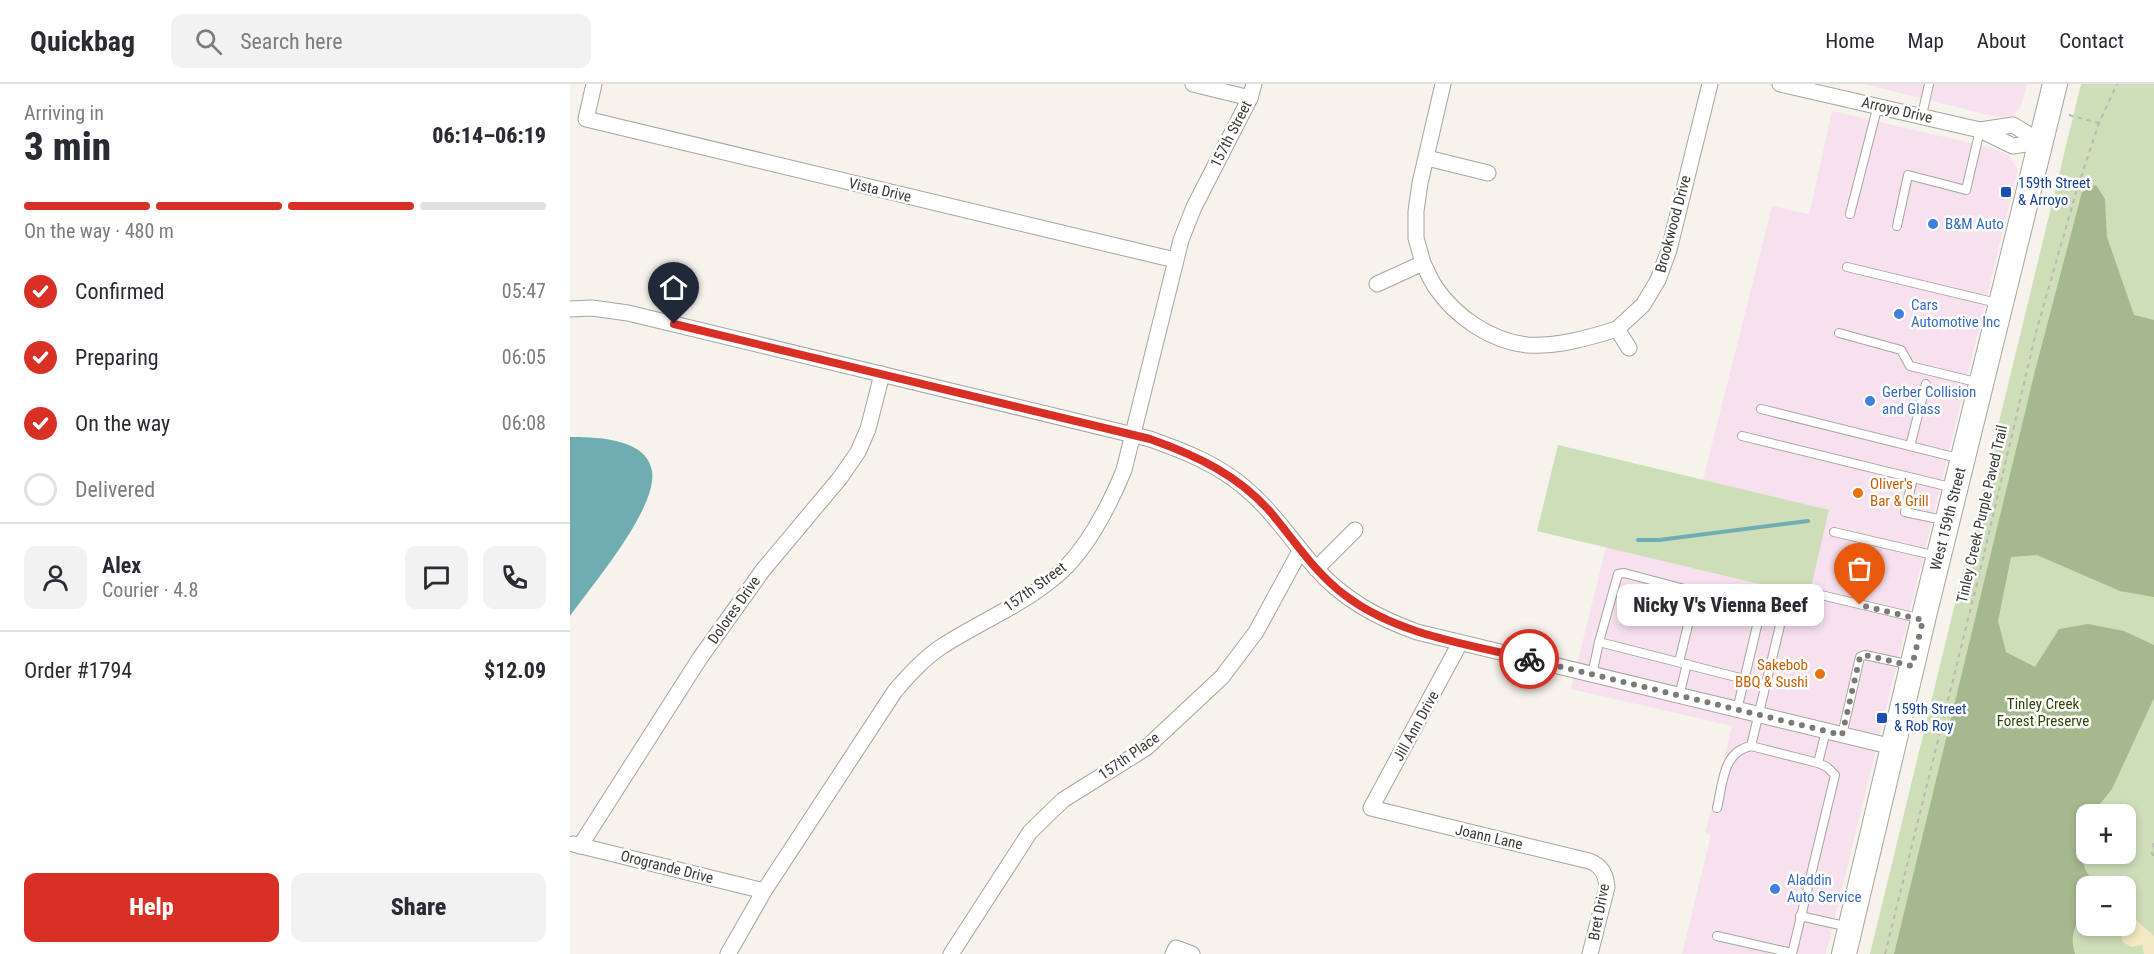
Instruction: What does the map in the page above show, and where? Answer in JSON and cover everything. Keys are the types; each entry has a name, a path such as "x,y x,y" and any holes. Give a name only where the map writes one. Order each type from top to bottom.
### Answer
{"main road":[{"name":"West 159th Street","path":"1844,954 1955,488 2055,84"}],"street":[{"name":"Vista Drive","path":"594,84 586,118 1175,260"},
{"path":"1193,84 1252,91"},
{"path":"1443,84 1420,183 1416,211 1416,238 1434,286 1460,315 1496,336 1527,345 1551,344 1583,340 1617,329 1629,348"},
{"name":"Brookwood Drive","path":"1617,329 1642,305 1658,280 1669,250 1710,84"},
{"name":"Arroyo Drive","path":"1780,84 1980,130 2013,125 2041,142"},
{"name":"157th Street","path":"728,954 764,891 895,691 914,669 940,648 1019,601 1067,566 1098,524 1124,470 1175,260 1194,207 1252,91"},
{"path":"1427,158 1488,173"},
{"path":"1377,284 1424,263"},
{"path":"570,309 592,308 621,312 1150,439 1187,453 1225,472 1258,499 1316,569 1344,595 1371,613 1418,632 1460,643 1893,747"},
{"name":"Dolores Drive","path":"575,845 700,658 763,570 840,478 858,452 868,429 882,374"},
{"path":"1316,569 1355,530"},
{"name":"157th Place","path":"951,954 1030,832 1063,800 1146,748 1222,677 1256,632 1300,550"},
{"name":"Jill Ann Drive","path":"1371,808 1460,643"},
{"name":"Joann Lane","path":"1371,808 1589,861 1598,865 1603,871"},
{"name":"Orogrande Drive","path":"575,845 764,891"},
{"name":"Bret Drive","path":"1590,954 1607,887 1603,871"},
{"path":"1174,951 1191,954"}],"lane":[{"path":"1922,115 1929,84"},
{"path":"1850,214 1878,105"},
{"path":"1897,226 1908,175 1966,190 1980,130"},
{"path":"1847,267 2001,304"},
{"path":"1839,333 1901,350 1910,366 1981,384"},
{"path":"1910,446 1926,384"},
{"path":"1761,409 1963,459"},
{"path":"1742,436 1955,488"},
{"path":"1913,478 1905,512 1947,521"},
{"path":"1833,532 1939,556"},
{"path":"1592,675 1618,574 1624,573 1696,592 1679,696"},
{"path":"1821,595 1923,620"},
{"path":"1737,710 1761,609 1783,613 1751,746"},
{"path":"1599,642 1766,684"},
{"path":"1842,735 1860,657 1865,655 1912,666"},
{"path":"1818,763 1826,731"},
{"path":"1717,808 1729,758 1740,748 1751,746 1818,763 1827,767 1835,775 1792,954 1717,936"},
{"path":"1800,916 1850,927"}],"path":[{"name":"Tinley Creek Purple Paved Trail","path":"1885,954 2036,333 2077,189 2099,123 2117,84"},
{"path":"2069,115 2099,123"},
{"path":"2154,843 2152,854 2154,858"}],"shaded area":[{"path":"1864,84 2027,84 2021,106 2013,116 1997,117"},
{"path":"1832,111 1992,148 2009,156 2018,169 1826,954 1682,954 1711,835 1705,834 1732,726 1571,689 1606,547 1808,596 1829,511 1703,480 1772,206 1808,214 1810,211"}],"green space":[{"name":"Tinley Creek Forest Preserve","path":"2081,84 2154,84 2154,954 1870,954"},
{"name":"Tinley Creek Forest Preserve","path":"2096,185 2105,199 2107,237 2134,315 2154,320 2154,597 2120,591 2037,555 2011,557 1998,621 2006,652 2035,667 2059,629 2088,624 2124,631 2154,645 2154,698 2112,789 2100,804 2076,804 2076,864 2084,864 2089,876 2076,876 2076,925 2073,937 2075,954 1894,954 2035,371 2082,192"},
{"path":"1558,445 1829,510 1809,596 1537,531"}],"sand":[{"path":"2136,920 2154,936 2154,954 2144,954 2142,945 2131,947 2123,942 2122,936 2136,936"}],"water":[{"path":"570,437 606,439 630,446 641,452 648,460 652,471 651,487 645,505 634,525 570,616"}],"waterway":[{"path":"1638,540 1659,540 1808,521"}],"way so far":[{"path":"1529,659 1842,735 1860,657 1865,655 1912,666 1923,620 1860,605"}],"place":[{"name":"159th Street & Arroyo","path":"2006,192"},
{"name":"B&M Auto","path":"1933,224"},
{"name":"Cars Automotive Inc","path":"1899,314"},
{"name":"Gerber Collision and Glass","path":"1870,401"},
{"name":"Oliver's Bar & Grill","path":"1858,493"},
{"name":"Nicky V's Vienna Beef","path":"1860,605"},
{"name":"Sakebob BBQ & Sushi","path":"1820,674"},
{"name":"159th Street & Rob Roy","path":"1882,718"},
{"name":"Aladdin Auto Service","path":"1775,889"}],"route":[{"path":"674,324 1150,439 1187,453 1225,472 1243,485 1272,515 1316,569 1344,595 1371,613 1418,632 1529,659"}]}
